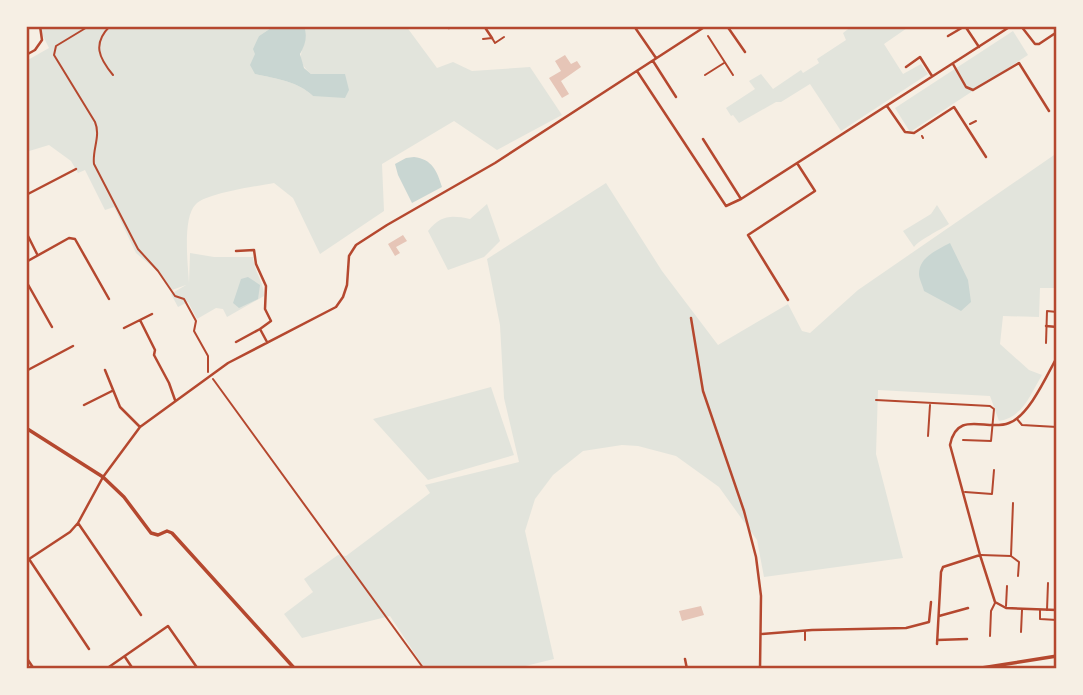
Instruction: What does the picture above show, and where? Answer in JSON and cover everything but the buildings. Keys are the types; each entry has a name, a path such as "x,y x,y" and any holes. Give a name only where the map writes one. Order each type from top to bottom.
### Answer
{"street":[{"path":"26,55 40,45 43,35 40,26"},
{"path":"444,26 449,28"},
{"path":"484,26 492,38"},
{"path":"89,649 28,560 70,532 78,523 103,477 140,427 210,375 336,307 343,298 347,285 349,256 356,245 495,163 706,26"},
{"path":"727,26 745,52"},
{"path":"948,36 965,26 979,47"},
{"path":"637,71 722,204 730,205 1011,26"},
{"path":"1021,26 1035,44 1057,32"},
{"path":"636,29 676,97"},
{"path":"906,67 920,57 932,76"},
{"path":"953,64 966,87 972,90 1019,63 1049,111"},
{"path":"887,106 908,134 914,133 954,107 986,157"},
{"path":"703,139 741,199"},
{"path":"788,300 748,236 814,191 797,163"},
{"path":"26,195 76,169"},
{"path":"26,232 38,255"},
{"path":"26,262 68,238 75,239 109,299"},
{"path":"236,251 254,250 256,264 266,286 264,302 271,321 236,342"},
{"path":"26,281 52,327"},
{"path":"124,328 152,314"},
{"path":"691,317 703,391 751,534 759,576 760,669"},
{"path":"140,320 175,400"},
{"path":"1046,326 1057,327"},
{"path":"260,329 267,342"},
{"path":"26,371 73,346"},
{"path":"1057,357 1026,410 1017,419 1005,425 969,424 955,431 950,445 995,602 1006,608 1057,610"},
{"path":"105,370 120,407 140,427"},
{"path":"84,405 114,391"},
{"path":"26,428 103,477 124,497 151,533 158,535 167,531 181,542 295,669"},
{"path":"78,523 141,615"},
{"path":"967,639 937,642 941,572 943,567 980,555"},
{"path":"761,634 906,628 929,622 931,601"},
{"path":"939,616 968,608"},
{"path":"106,669 168,626 198,669"},
{"path":"124,656 133,669"},
{"path":"975,669 1057,656"},
{"path":"26,657 34,669"},
{"path":"685,659 687,669"},
{"path":"285,669 290,664"}],"lane":[{"path":"484,39 492,38 495,43 504,37"},
{"path":"1046,343 1047,312 1057,312"},
{"path":"876,400 990,406 994,409 991,441 963,440"},
{"path":"928,436 930,403"},
{"path":"1017,419 1022,425 1057,427"},
{"path":"963,492 992,494 994,470"},
{"path":"1011,556 1013,503"},
{"path":"980,555 1011,556 1019,562 1018,576"},
{"path":"1047,610 1048,583"},
{"path":"1006,608 1007,586"},
{"path":"990,636 991,611 995,602"},
{"path":"1021,632 1022,609"},
{"path":"1040,610 1040,619 1057,620"},
{"path":"805,631 805,640"}],"path":[{"path":"89,26 56,46 54,55 98,128 94,164 138,249 158,271 175,296 184,299 194,316 194,331 208,356 207,370 210,375 424,669"},
{"path":"110,26 103,33 98,46 99,55 113,75"},
{"path":"708,36 733,75"},
{"path":"705,75 724,63"},
{"path":"966,126 976,121"}],"shaded area":[{"path":"38,26 274,26 259,36 255,74 293,84 313,96 345,74 311,74 305,68 301,56 305,39 304,26 406,26 437,68 453,62 472,71 530,67 562,115 497,150 454,121 382,164 384,211 320,254 293,198 274,183 233,190 202,200 192,210 187,230 189,283 190,253 214,257 253,257 264,296 227,317 223,309 216,308 197,319 188,302 178,307 171,294 186,285 172,290 161,274 136,253 114,207 105,210 85,170 78,173 71,161 49,145 26,152 26,61 49,48"},
{"path":"274,26 304,26 305,41 300,54 304,68 311,74 345,74 349,90 345,98 313,96 293,84 255,74 250,65 255,54 253,49 259,36"},
{"path":"852,26 910,26 884,44 903,74 921,64 928,74 841,131 810,84 739,123 731,116 726,108 755,89 749,81 761,74 773,89 801,70 803,73 819,63 817,59 846,40 843,33"},
{"path":"1013,31 1028,55 910,132 895,108"},
{"path":"1057,153 1057,288 1040,288 1039,317 1003,316 1000,344 1029,370 1042,375 1025,404 1014,415 999,421 990,396 878,390 876,454 903,558 764,577 757,540 719,487 676,456 638,446 622,445 583,451 553,475 535,499 525,531 554,659 513,669 425,669 390,616 302,638 284,614 313,592 304,579 338,555 346,556 430,493 425,485 519,462 504,398 500,325 487,259 606,183 662,271 718,345 788,304 802,331 810,333 858,290"},
{"path":"414,157 425,160 433,167 442,187 412,203 395,164"},
{"path":"487,204 500,241 484,257 448,270 428,231 437,222 447,218 470,219"},
{"path":"937,205 949,224 914,247 903,231 931,214"},
{"path":"950,243 968,280 971,302 961,311 924,291 919,276 925,259"},
{"path":"248,277 260,285 258,299 239,308 233,303 241,279"},
{"path":"491,387 514,455 428,480 373,419"}]}
